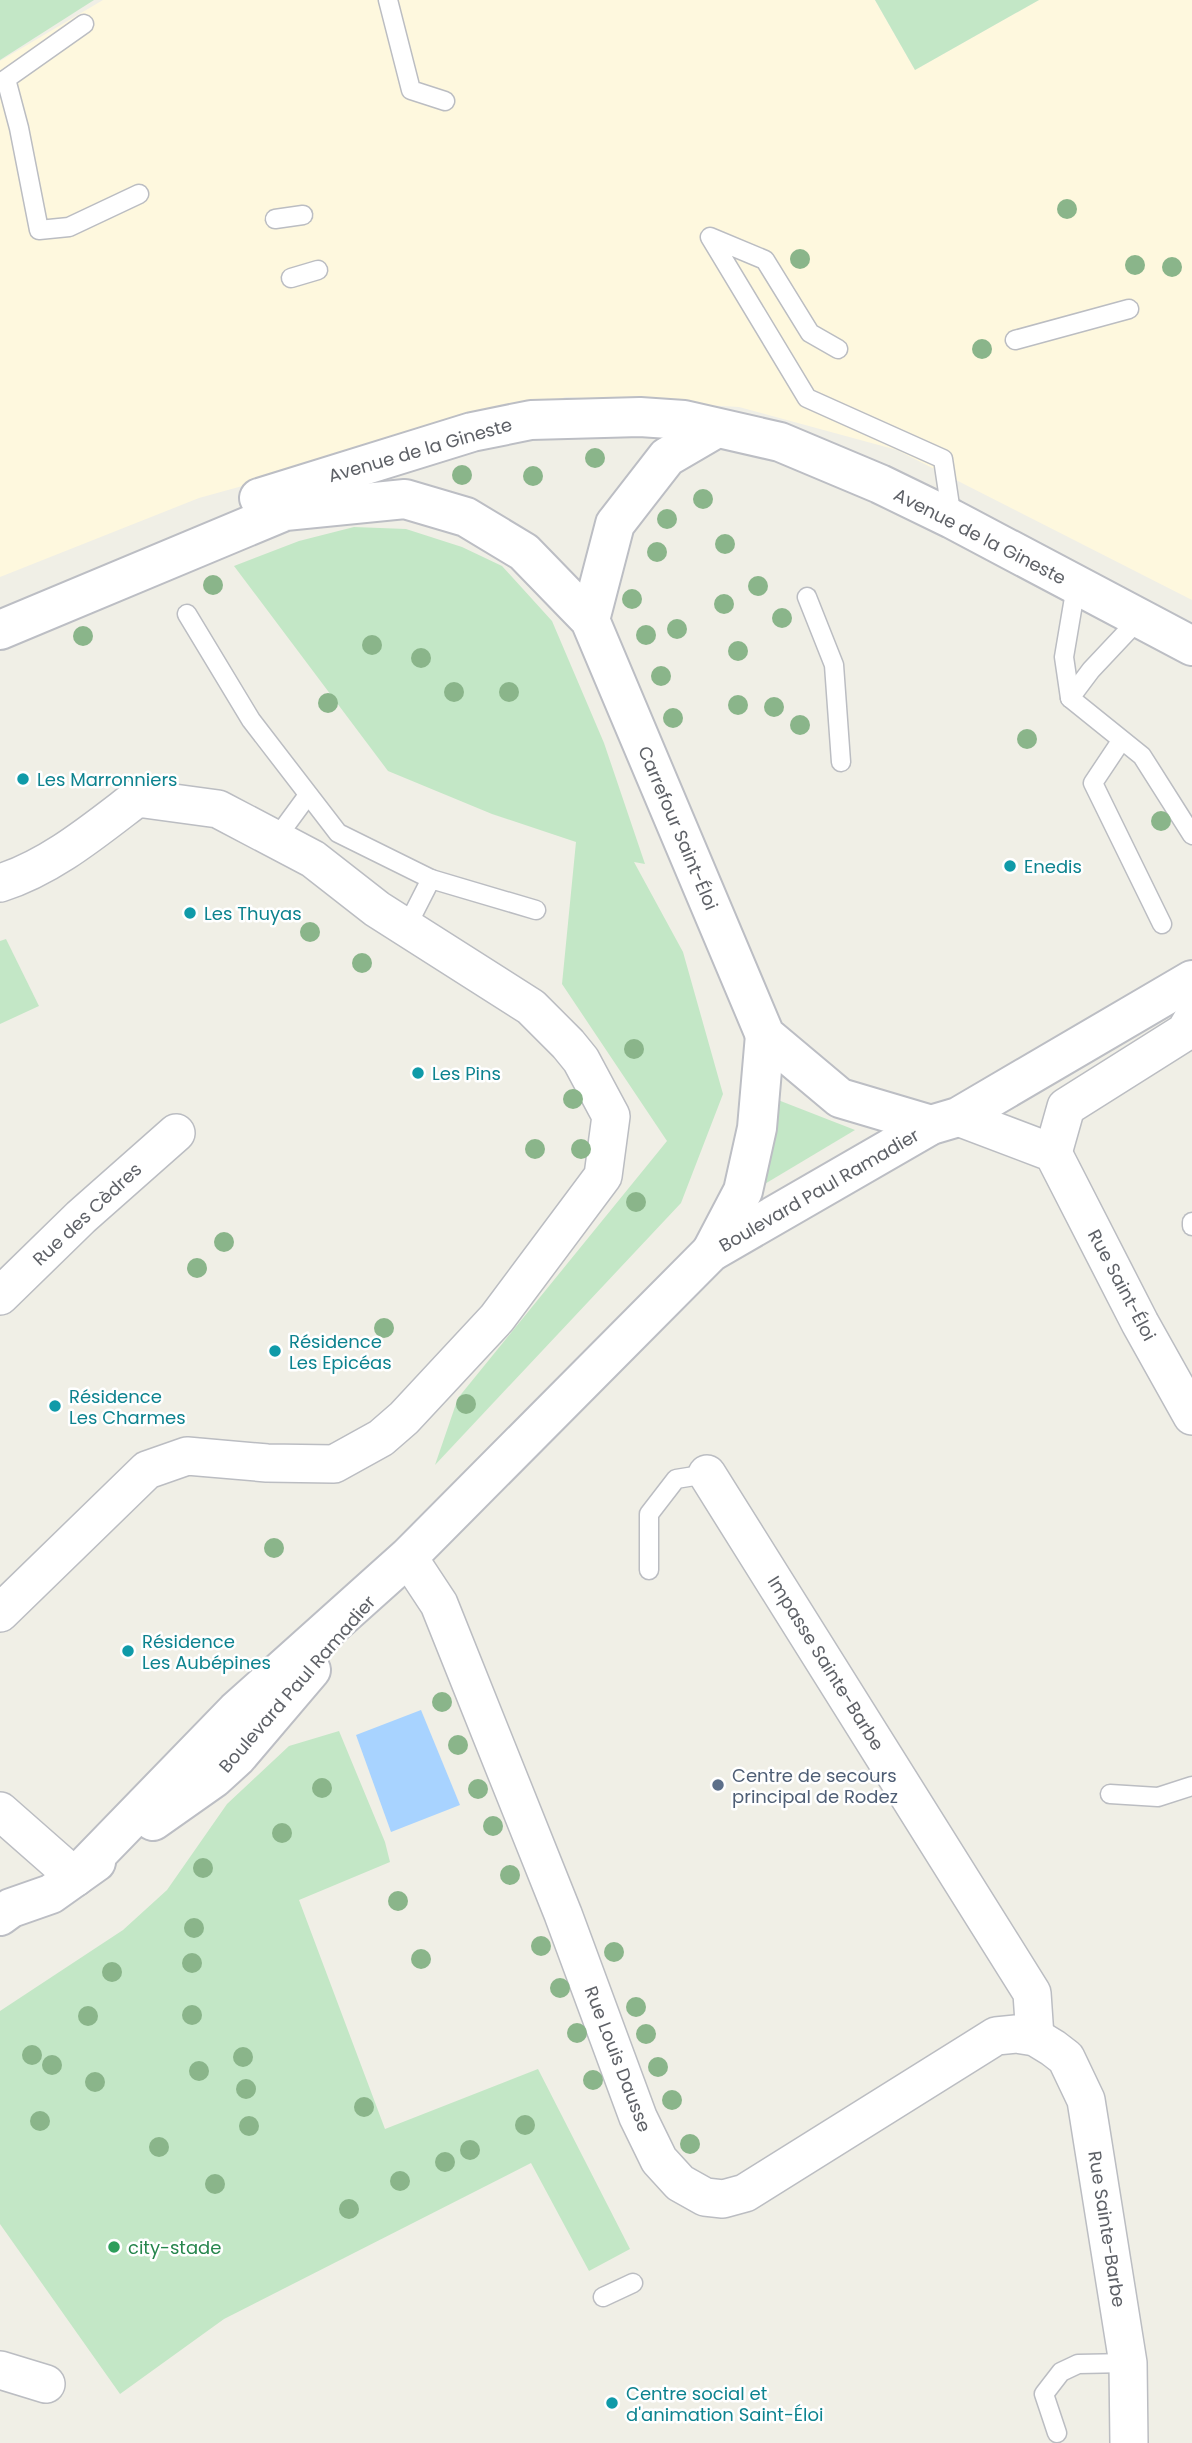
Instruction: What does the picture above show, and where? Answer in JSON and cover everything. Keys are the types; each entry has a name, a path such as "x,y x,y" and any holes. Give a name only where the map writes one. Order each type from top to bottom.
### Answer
{"main road":[{"name":"Avenue de la Gineste","path":"0,608 247,502 472,432 531,420 640,416 684,420 780,442 880,484 952,519 1192,646"},
{"path":"590,620 615,524 667,457 715,429"},
{"name":"Carrefour Saint-Éloi","path":"0,629 285,511 405,499 466,517 524,552 590,620 765,1035 840,1098 945,1121"},
{"name":"Boulevard Paul Ramadier","path":"0,1944 34,1923 63,1885 236,1711 408,1557 711,1252 1192,980"},
{"name":"Carrefour Saint-Éloi","path":"711,1252 743,1191 757,1128 765,1035"},
{"name":"Boulevard Paul Ramadier","path":"0,1916 11,1908 63,1885"}],"street":[{"path":"0,883 32,871 87,836 137,798 218,809 313,859 377,909 531,1007 581,1060 611,1116 603,1176 496,1318 404,1418 381,1438 334,1464 267,1463 187,1456 147,1470 0,1613"},
{"path":"1008,1136 1066,1107 1185,1032 1192,1020"},
{"path":"945,1121 1008,1136 1053,1153 1066,1107"},
{"name":"Rue des Cèdres","path":"0,1296 81,1217 176,1133"},
{"name":"Rue Saint-Éloi","path":"1053,1153 1140,1323 1192,1416"},
{"name":"Impasse Sainte-Barbe","path":"708,1474 1032,1993 1035,2037"},
{"name":"Rue Louis Dausse","path":"408,1557 439,1604 563,1914 638,2117 659,2160 680,2183 705,2197 723,2199 745,2193 996,2036 1016,2034 1035,2037"},
{"path":"0,1811 63,1885"},
{"name":"Rue Sainte-Barbe","path":"1035,2037 1066,2058 1086,2100 1128,2363 1129,2443"},
{"path":"0,2370 46,2384"}],"lane":[{"path":"388,0 411,90 445,101"},
{"path":"83,24 6,79 19,128 39,230 69,227 139,194"},
{"path":"275,219 303,215"},
{"path":"838,349 810,333 765,260 710,237 807,398 943,459 952,519"},
{"path":"291,278 318,271"},
{"path":"1015,340 1129,309"},
{"path":"1076,586 1064,657 1070,698 1142,756 1192,835"},
{"path":"807,597 834,665 841,762"},
{"path":"187,614 251,720 338,833 431,879 536,910"},
{"path":"1070,698 1091,670 1139,619"},
{"path":"1121,741 1093,783 1162,924"},
{"path":"275,840 308,795"},
{"path":"407,926 431,879"},
{"path":"649,1570 649,1514 676,1479 708,1474"},
{"path":"1110,1794 1158,1797 1192,1786"},
{"path":"603,2297 633,2283"},
{"path":"1057,2433 1044,2394 1061,2372 1078,2364 1128,2363"}],"shaded area":[{"path":"103,0 875,0 915,70 1039,0 1192,0 1192,600 897,450 739,407 566,397 199,498 0,577 0,61"}],"green space":[{"path":"0,0 94,0 0,60"},
{"path":"875,0 1039,0 915,70"},
{"path":"354,527 406,529 462,547 502,566 552,621 604,743 645,864 634,862 683,952 723,1094 681,1203 435,1465 458,1398 667,1141 562,984 576,842 492,814 388,771 234,566 299,541"},
{"path":"6,939 39,1006 0,1024 0,941"},
{"path":"778,1100 855,1130 763,1185"},
{"path":"339,1731 385,1842 390,1862 299,1900 385,2129 538,2069 630,2249 589,2271 531,2163 224,2319 120,2394 0,2224 0,2011 123,1930 167,1890 227,1804 289,1746"}],"water":[{"path":"421,1710 460,1805 391,1832 356,1735"}],"place":[{"name":"Les Marronniers","path":"23,779"},
{"name":"Enedis","path":"1010,866"},
{"name":"Les Thuyas","path":"190,913"},
{"name":"Les Pins","path":"418,1073"},
{"name":"Résidence Les Epicéas","path":"275,1351"},
{"name":"Résidence Les Charmes","path":"55,1406"},
{"name":"Résidence Les Aubépines","path":"128,1651"},
{"name":"Centre de secours principal de Rodez","path":"718,1785"},
{"name":"city-stade","path":"114,2247"},
{"name":"Centre social et d'animation Saint-Éloi","path":"612,2403"}]}
